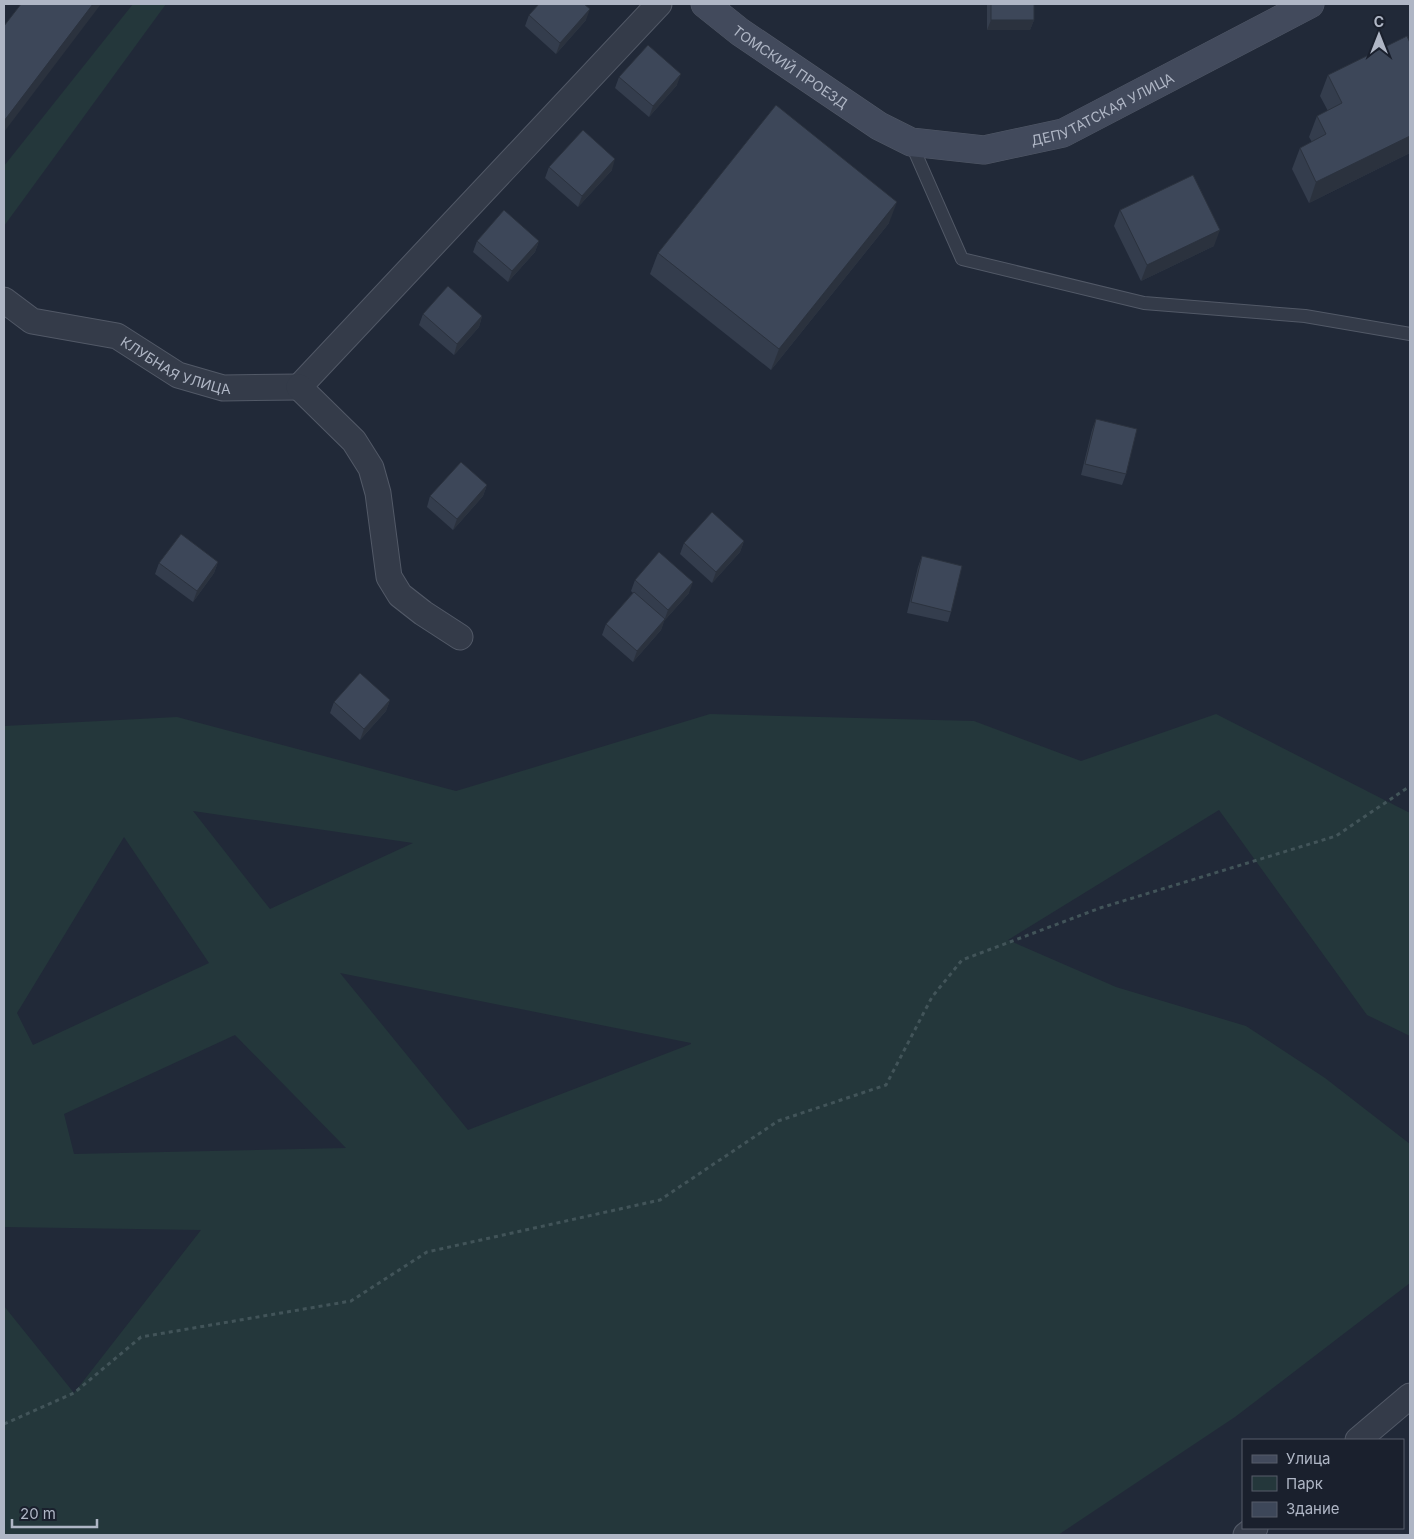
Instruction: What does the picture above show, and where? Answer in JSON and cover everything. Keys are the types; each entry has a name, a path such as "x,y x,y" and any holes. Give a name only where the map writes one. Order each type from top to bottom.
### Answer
{"street":[{"path":"460,637 423,614 400,595 389,577 378,493 371,468 354,441 299,388 659,4"},
{"name":"ТОМСКИЙ ПРОЕЗД","path":"705,4 740,32 879,126"},
{"name":"ДЕПУТАТСКАЯ УЛИЦА","path":"879,126 911,142 984,150 1062,132 1310,4"},
{"name":"КЛУБНАЯ УЛИЦА","path":"4,300 32,321 117,336 178,375 223,388 299,388"},
{"path":"1359,1439 1410,1396"}],"lane":[{"path":"911,142 962,259 1144,304 1305,316 1410,334"}],"path":[{"path":"4,1424 74,1393 141,1337 351,1301 426,1252 660,1200 778,1121 886,1085 932,996 962,960 1100,908 1336,836 1410,786"}],"green space":[{"path":"133,4 166,4 4,226 4,166"},
{"path":"710,714 974,721 1081,761 1216,714 1410,813 1410,1036 1367,1015 1219,810 1008,940 1116,987 1246,1026 1325,1078 1410,1144 1410,1283 1235,1417 1058,1535 4,1535 4,1306 74,1393 201,1230 4,1227 4,726 177,717 456,791","holes":["193,811 413,843 270,909","124,837 209,963 33,1045 17,1013","340,973 691,1043 691,1044 468,1130","235,1035 346,1148 74,1154 64,1114"]}],"building":[{"path":"21,4 93,4 4,121 4,26"},
{"path":"539,4 584,4 590,9 560,43 529,15"},
{"path":"991,4 1034,4 1034,20 991,20"},
{"path":"1407,36 1410,43 1410,136 1316,182 1300,148 1326,134 1317,116 1342,103 1328,75"},
{"path":"648,45 681,74 653,106 619,77"},
{"path":"776,105 897,202 779,349 658,253"},
{"path":"583,130 615,159 582,196 549,167"},
{"path":"1193,175 1220,230 1147,265 1120,210"},
{"path":"504,210 539,241 512,271 477,241"},
{"path":"448,286 482,316 457,344 423,314"},
{"path":"1096,419 1137,429 1126,474 1085,464"},
{"path":"461,462 487,485 457,519 430,496"},
{"path":"712,512 744,541 716,572 684,543"},
{"path":"181,534 218,562 197,591 159,563"},
{"path":"659,552 693,582 668,610 635,580"},
{"path":"922,556 962,566 951,612 911,602"},
{"path":"634,592 665,619 637,651 606,624"},
{"path":"360,673 390,700 364,729 334,702"}]}
